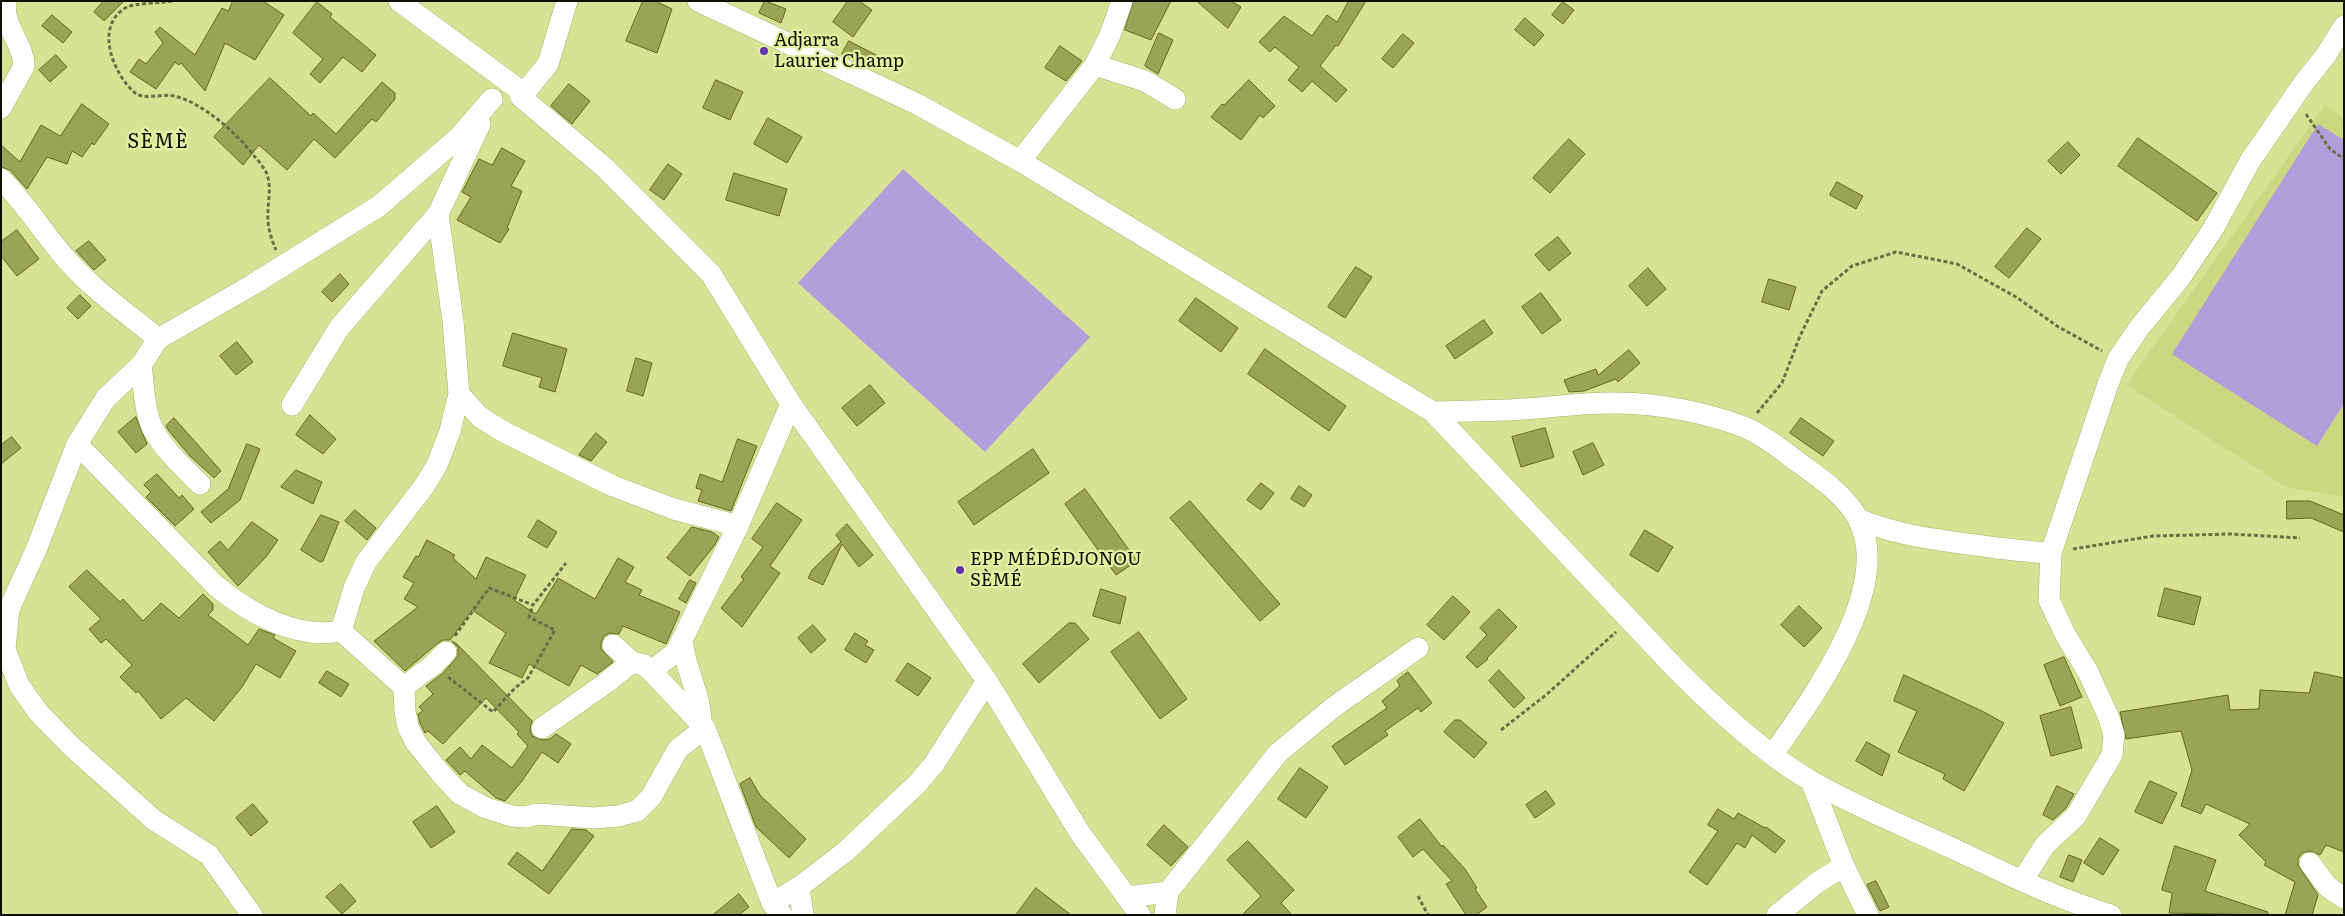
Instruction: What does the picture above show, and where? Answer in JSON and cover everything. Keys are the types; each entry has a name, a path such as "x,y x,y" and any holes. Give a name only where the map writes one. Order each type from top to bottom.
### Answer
{"street":[{"path":"1,108 24,66 24,58 6,19 6,1"},
{"path":"400,1 520,93 604,167 711,274 791,404 987,681 1080,833 1140,915"},
{"path":"252,915 209,855 154,820 71,746 38,712 19,685 3,647 9,610 36,550 76,444 106,398 141,366 158,338 283,266 379,206 459,137 492,98 520,93 548,64 567,1"},
{"path":"698,1 916,104 1020,161 1433,412 1715,708 1773,754 1811,781 1858,806 2022,881 2099,913"},
{"path":"1020,161 1094,65 1110,35 1122,1"},
{"path":"2022,881 2045,845 2076,816 2112,755 2114,735 2109,718 2088,672 2066,636 2049,600 2050,553 2118,359 2139,328 2180,278 2213,229 2250,161 2326,56 2344,26"},
{"path":"1094,65 1145,81 1175,99"},
{"path":"292,405 338,328 438,214 492,98"},
{"path":"1,179 13,190 74,268 158,338"},
{"path":"341,631 354,588 366,562 426,485 437,465 450,431 459,394 453,321 438,214"},
{"path":"141,366 148,413 153,430 170,454 200,484"},
{"path":"459,394 480,417 504,432 612,486 674,509 738,526"},
{"path":"1433,412 1522,410 1619,402 1674,409 1708,416 1745,428 1775,444 1831,486 1858,519 1867,546 1867,568 1864,587 1853,620 1813,698 1773,754"},
{"path":"651,672 676,652 738,526 791,404"},
{"path":"76,444 216,586 231,598 281,624 312,633 326,634 341,631"},
{"path":"1858,519 1884,529 1923,539 2024,552 2050,553"},
{"path":"341,631 404,687 408,727 416,743 442,775 460,794 486,808 512,816 526,817 537,814 594,818 618,816 637,811 652,797 678,749 703,726"},
{"path":"682,640 684,657 699,698 703,726 777,909 799,887 845,852 917,784 934,764 987,681"},
{"path":"613,645 632,662 644,665 703,726"},
{"path":"1165,915 1168,892 1278,753 1335,706 1418,648"},
{"path":"404,687 440,658"},
{"path":"542,728 606,683 632,662"},
{"path":"1811,781 1844,866 1868,915"},
{"path":"2310,863 2328,887 2344,898"},
{"path":"1776,915 1818,882 1844,866"},
{"path":"799,887 803,915"},
{"path":"1126,897 1168,892"}],"path":[{"path":"172,1 128,7 113,20 109,33 110,49 118,69 135,94 142,96 172,95 181,97 222,124 254,155 266,173 269,191 268,226 283,266"},
{"path":"2297,95 2308,117 2330,149 2344,159"},
{"path":"1745,428 1782,384 1800,336 1822,291 1852,266 1896,252 1957,264 2016,297 2056,326 2118,359"},
{"path":"2050,553 2104,542 2153,536 2230,534 2300,538"},
{"path":"533,605 488,588 440,658 493,712 515,688 528,678 555,630 530,617 533,605 566,563"},
{"path":"1501,730 1546,695 1630,620"},
{"path":"1418,896 1428,915"}],"shaded area":[{"path":"2325,105 2344,118 2344,497 2286,487 2126,385"},
{"path":"2318,124 2344,140 2344,404 2317,446 2172,354"},
{"path":"903,169 1090,337 985,452 798,283"}],"building":[{"path":"104,1 124,1 104,21 94,12"},
{"path":"233,1 263,1 284,15 255,60 225,43 205,91 181,63 179,65 175,62 156,89 130,72 139,59 146,64 163,43 155,32 160,27 195,55 222,8 228,11"},
{"path":"643,1 655,1 672,9 657,53 626,41"},
{"path":"765,1 786,9 781,23 759,13"},
{"path":"848,1 859,1 872,10 853,37 833,22"},
{"path":"1134,1 1171,1 1151,40 1125,30"},
{"path":"1197,1 1231,1 1241,7 1228,28"},
{"path":"1349,1 1366,1 1338,46 1336,45 1320,66 1347,90 1336,102 1312,81 1302,92 1288,80 1299,67 1275,47 1270,52 1259,42 1284,16 1312,36 1327,15 1337,22"},
{"path":"317,2 332,14 330,17 376,55 362,72 343,57 320,83 310,74 323,59 293,33"},
{"path":"1563,2 1574,10 1563,24 1552,15"},
{"path":"52,15 72,32 63,43 42,26"},
{"path":"1525,18 1544,35 1534,46 1515,30"},
{"path":"1159,33 1173,40 1158,74 1145,66"},
{"path":"1403,34 1414,43 1393,68 1382,59"},
{"path":"849,41 878,56 871,69 842,54"},
{"path":"1060,46 1082,61 1066,81 1045,68"},
{"path":"56,55 67,67 50,82 39,70"},
{"path":"270,78 311,116 313,113 336,134 382,82 395,93 395,99 376,122 372,119 335,158 314,139 287,170 259,145 243,165 214,137"},
{"path":"716,80 743,92 730,120 703,108"},
{"path":"1249,80 1275,106 1263,118 1260,115 1241,140 1211,117 1222,104 1224,105"},
{"path":"569,84 590,101 572,124 551,106"},
{"path":"82,104 109,124 94,145 92,143 82,157 72,151 67,164 47,157 27,189 10,170 1,167 1,145 20,162 41,125 60,136"},
{"path":"768,118 802,137 787,163 754,144"},
{"path":"2138,138 2217,193 2197,221 2118,166"},
{"path":"1569,139 1585,154 1550,193 1533,178"},
{"path":"2068,142 2080,155 2061,174 2048,161"},
{"path":"502,148 525,161 511,186 522,191 507,228 509,229 500,243 457,220 471,197 462,192 479,159 492,165"},
{"path":"668,164 682,174 664,200 650,190"},
{"path":"734,173 787,189 779,216 726,200"},
{"path":"1837,182 1863,196 1856,209 1830,195"},
{"path":"2027,228 2041,239 2009,278 1995,267"},
{"path":"17,230 39,259 17,276 1,256 1,242"},
{"path":"1558,237 1571,253 1549,271 1535,255"},
{"path":"89,241 106,260 94,270 76,251"},
{"path":"1356,267 1372,277 1345,318 1328,307"},
{"path":"1648,268 1666,289 1647,306 1629,286"},
{"path":"340,274 349,284 332,302 322,292"},
{"path":"1769,279 1796,287 1789,310 1762,302"},
{"path":"1541,293 1561,320 1542,334 1522,307"},
{"path":"80,295 91,306 78,319 67,308"},
{"path":"1196,298 1238,328 1221,352 1179,321"},
{"path":"1484,320 1493,333 1455,359 1446,346"},
{"path":"513,333 567,349 555,392 539,387 542,378 503,366"},
{"path":"237,342 253,362 236,375 220,356"},
{"path":"1265,349 1346,406 1329,431 1248,374"},
{"path":"1629,350 1640,363 1618,382 1616,379 1584,391 1569,392 1564,380 1596,369 1598,375"},
{"path":"636,358 652,363 643,396 627,391"},
{"path":"870,385 885,403 857,426 842,408"},
{"path":"310,415 336,439 323,454 296,435"},
{"path":"136,417 147,444 136,453 118,432"},
{"path":"174,418 221,471 214,478 190,456 169,431 166,426"},
{"path":"1801,418 1834,441 1823,456 1790,433"},
{"path":"1545,428 1554,457 1521,467 1512,437"},
{"path":"596,433 607,442 591,461 579,455"},
{"path":"12,437 21,448 1,464 1,445"},
{"path":"738,439 757,446 731,511 698,501 702,490 696,488 700,474 722,482"},
{"path":"1593,443 1604,465 1583,475 1573,452"},
{"path":"247,444 260,449 240,500 211,523 201,512 228,489"},
{"path":"1033,449 1049,473 974,525 958,502"},
{"path":"296,470 322,482 313,504 281,487"},
{"path":"157,474 179,498 182,495 194,509 175,526 146,497 151,492 144,485"},
{"path":"1261,483 1274,493 1261,510 1247,500"},
{"path":"1299,486 1312,495 1304,507 1291,499"},
{"path":"1085,489 1137,561 1116,575 1065,504"},
{"path":"1190,501 1280,604 1260,621 1170,518"},
{"path":"2287,501 2310,501 2344,515 2344,532 2311,518 2287,519"},
{"path":"777,503 802,520 770,566 780,573 742,627 721,608 744,579 741,577 763,547 752,539"},
{"path":"355,510 376,528 367,540 345,521"},
{"path":"321,515 339,522 323,561 320,562 301,550"},
{"path":"538,520 557,532 547,548 528,537"},
{"path":"252,522 278,540 266,557 238,586 208,552 220,541 228,550"},
{"path":"847,524 873,555 859,567 842,544 823,585 808,578 812,570 841,542 836,535"},
{"path":"692,527 712,532 719,537 690,576 667,558"},
{"path":"1645,530 1673,547 1658,572 1630,555"},
{"path":"427,540 455,555 453,558 476,579 486,557 526,575 514,600 536,614 558,578 595,599 618,558 634,567 625,582 642,590 639,595 680,612 666,644 623,626 619,634 610,633 604,636 601,649 613,662 597,674 581,665 569,686 529,664 522,678 489,663 506,633 472,610 450,640 443,640 438,643 405,671 374,641 418,607 404,599 414,583 403,577 416,556 418,557"},
{"path":"87,570 120,602 123,599 143,621 161,603 179,618 203,594 213,604 213,610 208,615 248,645 259,629 275,635 273,638 296,651 280,678 256,664 242,687 214,721 186,698 161,719 138,691 136,693 120,677 132,665 106,639 101,643 89,629 101,619 69,587"},
{"path":"690,580 696,583 686,603 679,599"},
{"path":"2165,588 2201,597 2194,625 2158,616"},
{"path":"1101,589 1126,597 1120,624 1093,616"},
{"path":"1453,596 1470,612 1444,640 1427,625"},
{"path":"1799,606 1822,628 1804,647 1781,625"},
{"path":"1499,609 1517,627 1488,659 1477,668 1466,657 1487,635 1480,628"},
{"path":"1069,623 1075,623 1089,639 1039,683 1023,664"},
{"path":"813,625 826,640 811,653 798,638"},
{"path":"1139,632 1187,699 1160,719 1111,652"},
{"path":"855,633 868,641 865,645 874,650 866,663 845,650"},
{"path":"452,641 532,721 530,729 532,736 543,740 550,739 556,734 571,744 558,763 542,752 522,781 505,801 496,798 465,771 460,775 446,760 460,747 471,759 482,745 512,768 528,746 517,734 519,732 486,698 443,744 428,731 425,733 420,723 418,714 423,711 419,707 433,694 426,686 442,674 458,656 458,648"},
{"path":"2064,657 2082,697 2060,706 2044,665"},
{"path":"908,663 931,678 918,696 896,681"},
{"path":"1499,670 1525,698 1514,708 1489,681"},
{"path":"327,671 349,684 341,697 319,683"},
{"path":"1408,672 1432,703 1421,712 1418,708 1385,731 1388,735 1345,765 1332,746 1387,708 1382,701 1400,686 1397,681"},
{"path":"2315,672 2344,678 2344,852 2326,845 2320,855 2309,851 2302,853 2298,859 2298,865 2318,895 2312,915 2285,915 2295,882 2264,865 2266,862 2239,835 2250,824 2206,804 2201,814 2181,806 2192,770 2181,731 2126,739 2120,712 2228,695 2230,710 2259,709 2260,690 2309,693"},
{"path":"1904,675 2004,723 1964,791 1943,779 1945,774 1898,752 1917,711 1894,701"},
{"path":"2071,707 2082,748 2051,756 2040,716"},
{"path":"1455,720 1460,720 1487,743 1474,758 1444,732"},
{"path":"1867,742 1890,755 1882,776 1856,761"},
{"path":"1300,768 1328,787 1306,818 1278,799"},
{"path":"750,778 760,795 806,839 789,858 756,827 740,784"},
{"path":"2150,781 2177,793 2162,824 2135,812"},
{"path":"2057,786 2074,794 2066,808 2053,820 2043,815"},
{"path":"1546,791 1555,804 1535,818 1526,805"},
{"path":"253,804 268,822 251,836 236,818"},
{"path":"437,806 455,832 431,848 413,822"},
{"path":"1718,809 1734,819 1738,813 1766,827 1785,841 1775,853 1752,835 1745,848 1737,843 1707,885 1689,872 1718,831 1708,825"},
{"path":"1420,819 1442,847 1443,845 1465,869 1477,888 1475,889 1487,907 1476,915 1466,915 1446,884 1452,881 1423,849 1413,857 1398,837"},
{"path":"1164,825 1188,847 1171,866 1147,845"},
{"path":"572,829 586,830 594,836 549,894 508,864 517,852 542,871"},
{"path":"2100,838 2119,850 2103,875 2084,863"},
{"path":"1248,841 1294,890 1281,903 1292,915 1242,915 1261,896 1227,860"},
{"path":"2175,846 2216,860 2205,891 2268,912 2267,915 2169,913 2172,893 2162,890"},
{"path":"2069,855 2082,860 2073,882 2060,877"},
{"path":"1876,881 1889,907 1880,911 1867,885"},
{"path":"341,884 356,901 342,914 326,897"},
{"path":"1036,888 1071,915 1016,915"},
{"path":"739,894 749,907 739,915 713,915"}],"place":[{"name":"Adjarra Laurier Champ","path":"764,51"},
{"name":"EPP MÉDÉDJONOU SÈMÉ","path":"960,570"}],"district":[{"name":"SÈMÈ","path":"158,142"}]}
